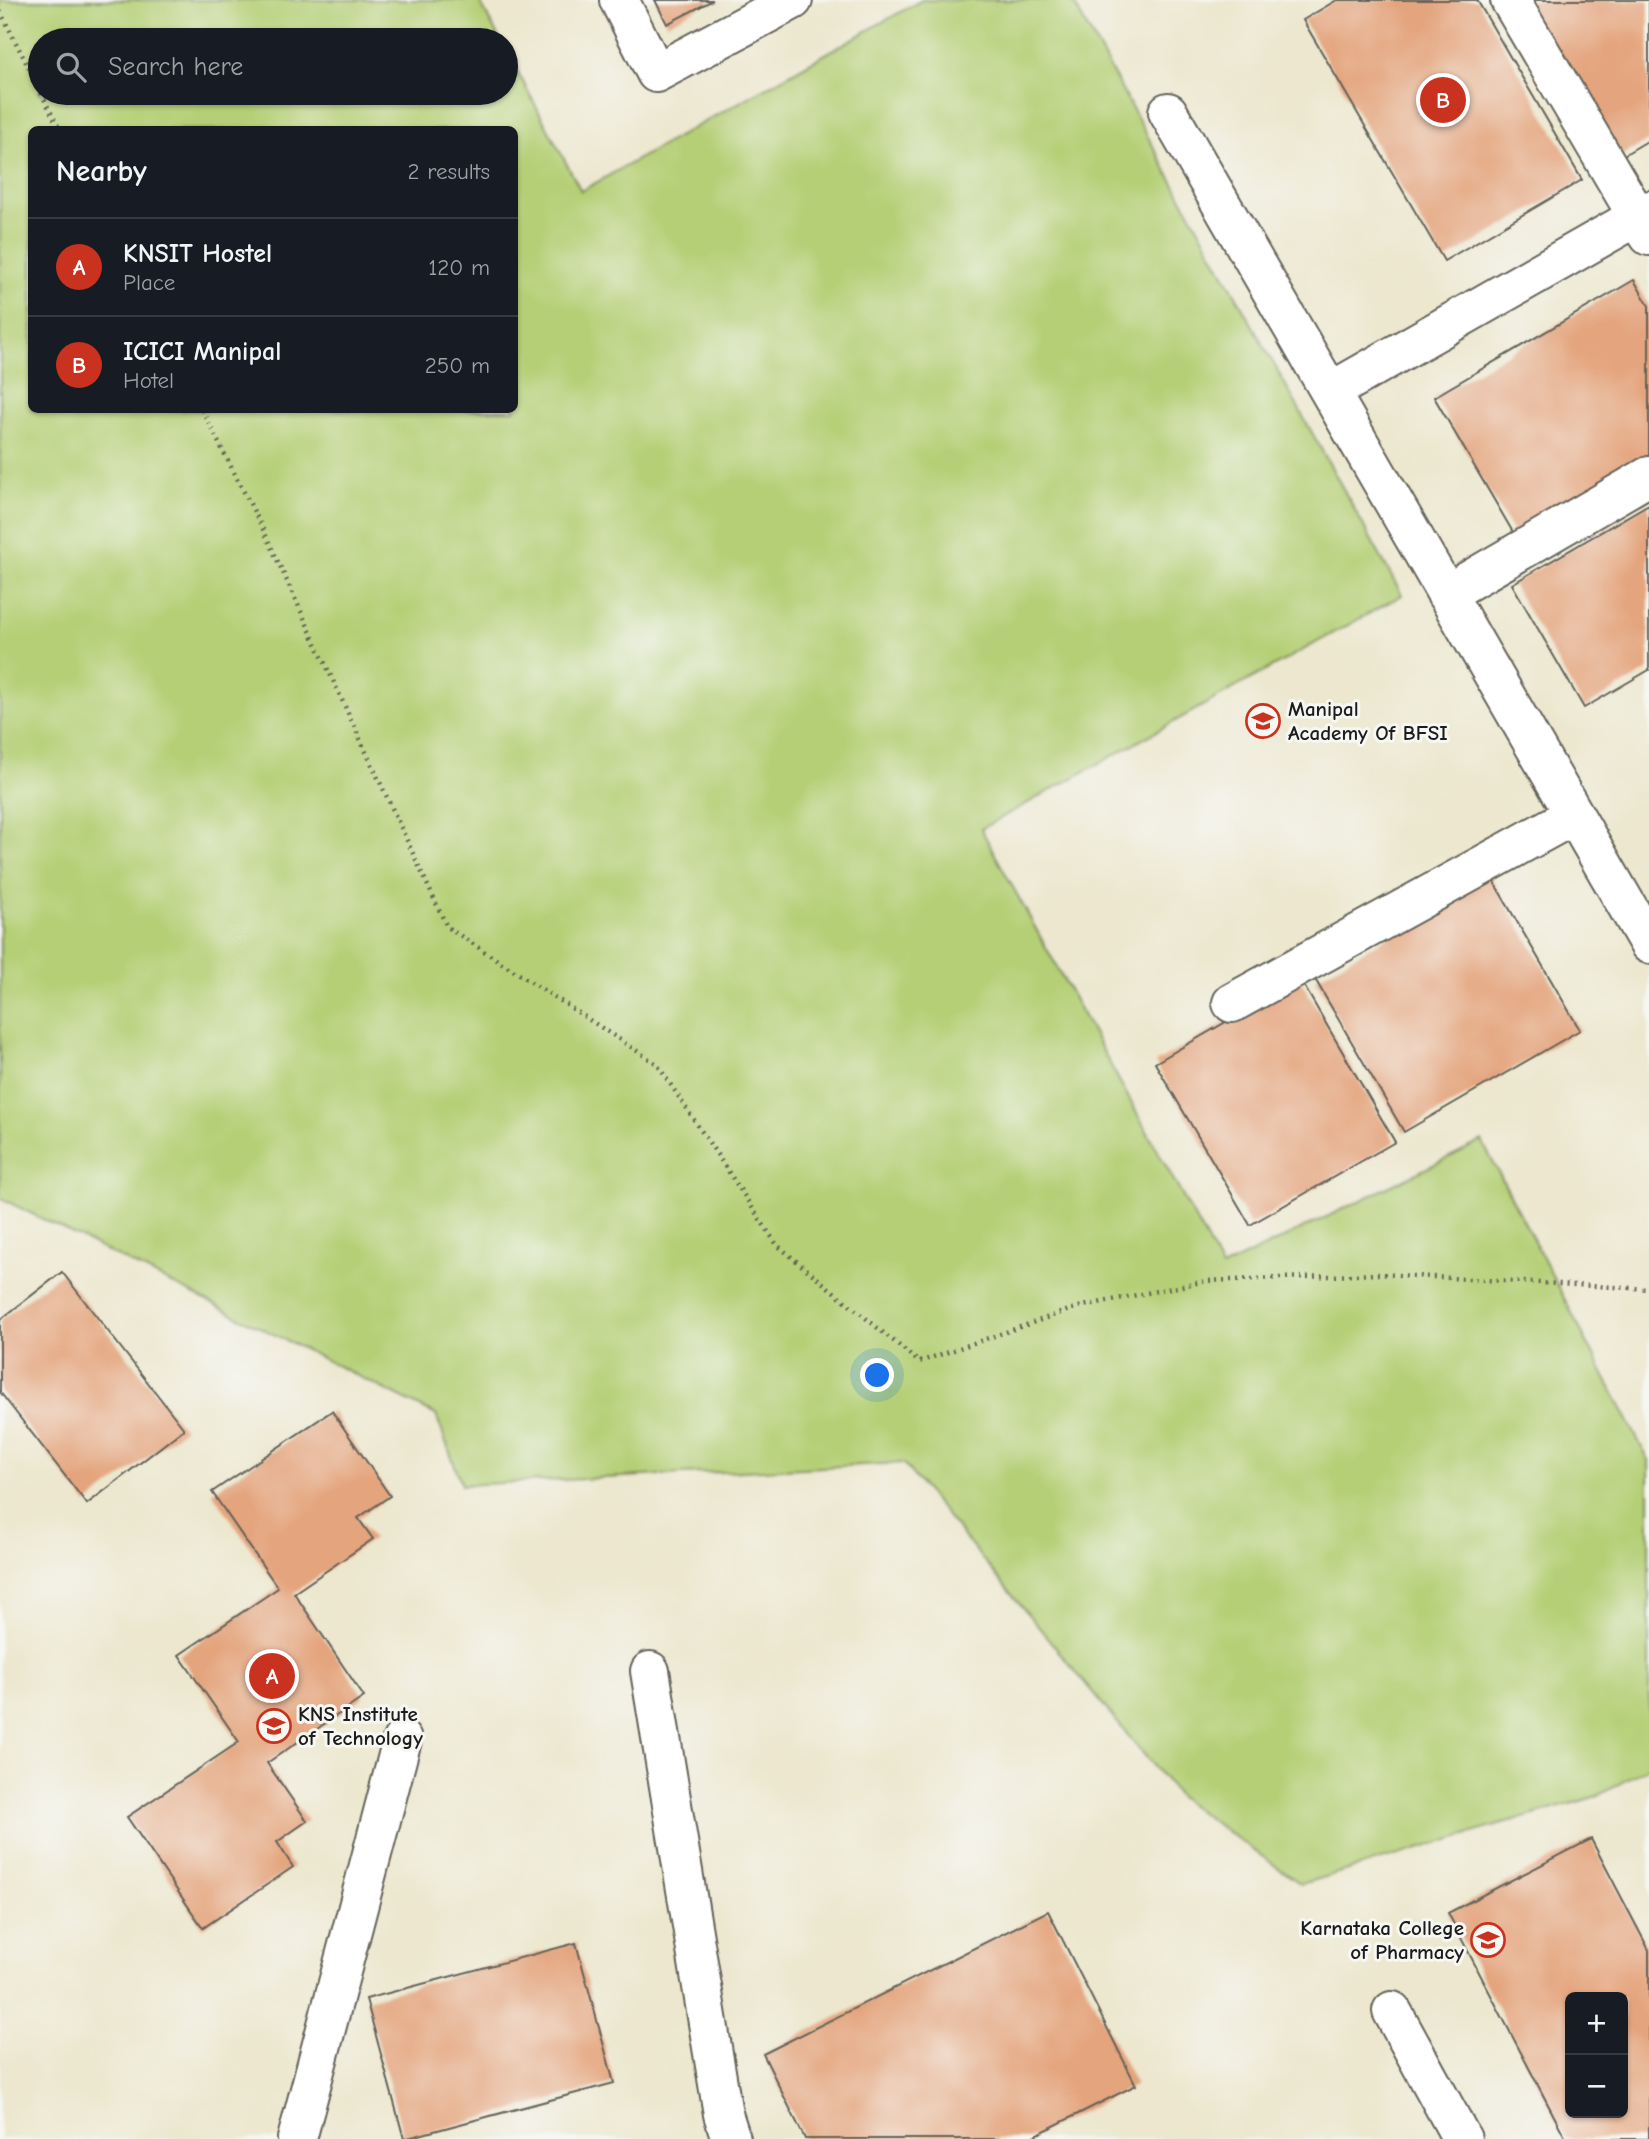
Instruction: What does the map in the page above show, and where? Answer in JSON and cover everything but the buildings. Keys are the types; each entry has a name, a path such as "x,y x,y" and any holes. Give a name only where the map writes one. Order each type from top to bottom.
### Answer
{"lane":[{"path":"619,0 656,73 793,0"},
{"path":"1329,392 1645,221 1510,0"},
{"path":"1167,112 1649,944"},
{"path":"1446,594 1649,476"},
{"path":"1232,1003 1574,815"},
{"path":"650,1671 723,2114 731,2139"},
{"path":"297,2139 401,1740"},
{"path":"1392,2011 1462,2139"}],"path":[{"path":"0,11 28,66"},
{"path":"48,105 58,126"},
{"path":"204,413 262,527 447,927 657,1065 777,1245 919,1362 1079,1307 1206,1281 1378,1274 1649,1289"}],"green space":[{"path":"0,0 479,0 494,28 28,28 28,105 518,105 518,73 581,191 922,0 1072,0 1402,595 981,829 1222,1268 1482,1141 1649,1461 1649,1767 1597,1796 1301,1884 1180,1798 903,1463 462,1485 436,1415 0,1198"}],"place":[{"name":"ICICI Manipal","path":"1443,100"},
{"name":"Manipal Academy Of BFSI","path":"1263,721"},
{"name":"KNSIT Hostel","path":"272,1676"},
{"name":"KNS Institute of Technology","path":"274,1726"},
{"name":"Karnataka College of Pharmacy","path":"1488,1940"}]}
